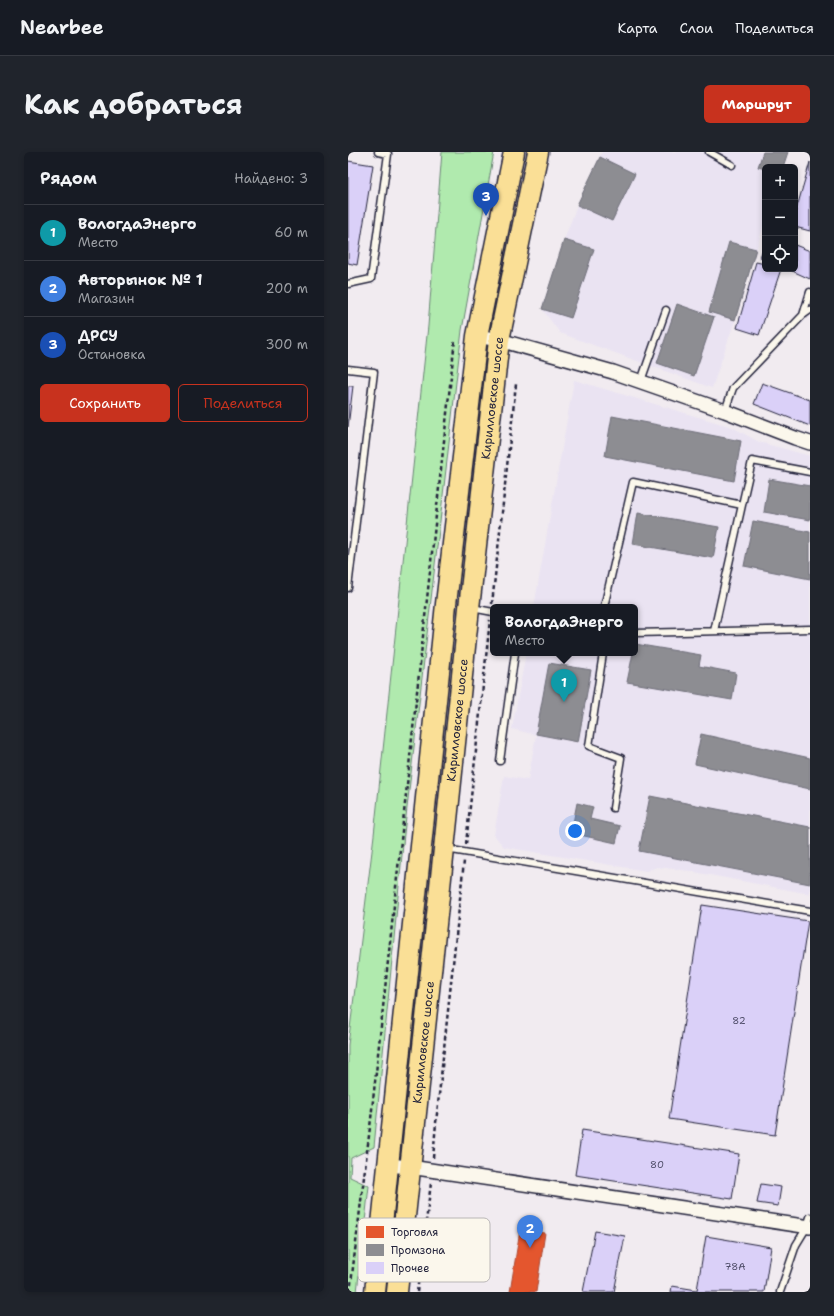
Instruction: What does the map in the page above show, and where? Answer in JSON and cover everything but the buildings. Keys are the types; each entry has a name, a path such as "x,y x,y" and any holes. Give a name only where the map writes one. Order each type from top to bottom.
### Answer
{"main road":[{"name":"Кирилловское шоссе","path":"383,1218 446,604 477,336 514,152"},
{"name":"Кирилловское шоссе","path":"404,1218 499,340 538,152"},
{"name":"Кирилловское шоссе","path":"375,1292 376,1282"},
{"name":"Кирилловское шоссе","path":"396,1292 397,1282"}],"street":[{"path":"477,336 499,340 613,372 725,411 810,443"},
{"path":"388,1165 809,1223"}],"lane":[{"path":"348,284 371,279 388,154 378,152"},
{"path":"709,152 732,165"},
{"path":"803,315 810,292"},
{"path":"640,381 666,310"},
{"path":"725,411 733,388 803,315 810,310"},
{"path":"348,369 374,372 348,588"},
{"path":"714,631 752,461 810,472"},
{"path":"605,604 633,482 742,505"},
{"path":"469,608 490,612"},
{"path":"638,633 810,629"},
{"path":"500,761 515,656"},
{"path":"603,656 589,746 621,758 614,808"},
{"path":"444,849 810,911"},
{"path":"780,1292 796,1245 809,1223"}],"path":[{"path":"359,1218 371,1119 454,339"},
{"path":"493,604 516,384"},
{"path":"426,1218 490,630"},
{"path":"350,1292 358,1226"},
{"path":"417,1292 418,1282"}],"shaded area":[{"path":"602,152 788,152 770,164 762,164 762,231 735,320 712,388 560,333 542,309 577,205"},
{"path":"574,380 732,427 759,442 810,456 810,894 689,871 657,867 646,871 504,847 494,835 504,776 528,780 536,735 512,729 525,656 638,656 638,604 535,604"}],"green space":[{"path":"442,152 494,152 462,330 404,834 374,1147 351,1158 350,1177 369,1186 365,1218 358,1218 357,1292 348,1292 348,1045 374,835 428,326"}],"place":[{"name":"ДРСУ","path":"486,216"},
{"name":"ВологдаЭнерго","path":"564,702"},
{"name":"Авторынок № 1","path":"530,1248"}]}
